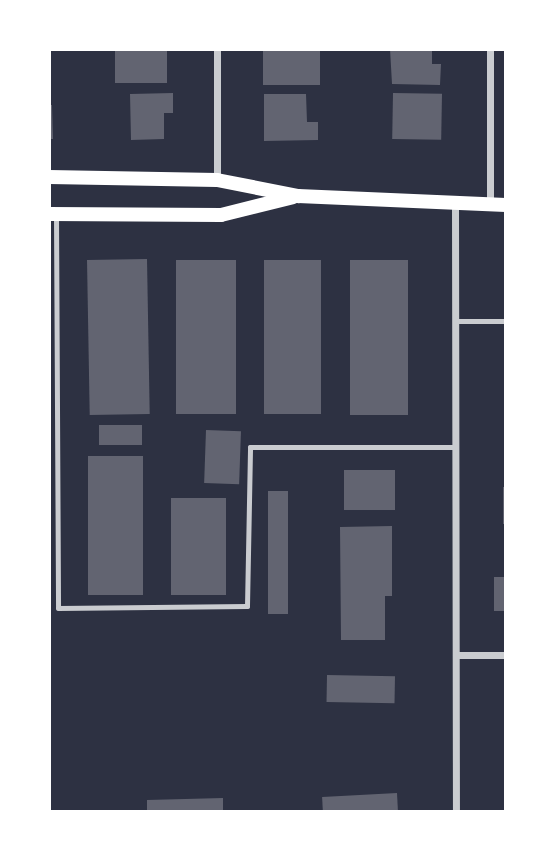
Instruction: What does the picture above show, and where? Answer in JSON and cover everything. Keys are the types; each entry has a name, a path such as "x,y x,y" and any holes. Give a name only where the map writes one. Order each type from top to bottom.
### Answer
{"main road":[{"path":"49,177 217,180 298,196 455,205 506,205"},
{"path":"52,214 221,215 298,196"}],"street":[{"path":"217,49 217,180"},
{"path":"490,49 490,205"},
{"path":"455,205 456,812"},
{"path":"456,654 506,655"}],"lane":[{"path":"52,214 58,608 247,606 250,447 455,447"},
{"path":"455,321 506,321"}],"building":[{"path":"115,49 167,49 167,83 115,83"},
{"path":"263,49 320,49 320,85 263,85"},
{"path":"390,49 432,49 432,64 441,64 440,85 392,84"},
{"path":"173,93 173,113 164,113 164,139 131,140 130,94"},
{"path":"393,93 442,94 441,140 392,139"},
{"path":"264,94 306,94 307,122 318,122 318,140 264,141"},
{"path":"49,105 52,105 53,139 49,139"},
{"path":"147,259 150,414 90,415 87,260"},
{"path":"176,260 236,260 236,414 176,414"},
{"path":"264,260 321,260 321,414 264,414"},
{"path":"350,260 408,260 408,415 350,415"},
{"path":"99,425 142,425 142,445 99,445"},
{"path":"206,430 241,431 239,484 204,483"},
{"path":"88,456 143,456 143,595 88,595"},
{"path":"344,470 395,470 395,510 344,510"},
{"path":"503,487 506,487 506,524 503,524"},
{"path":"268,491 288,491 288,614 268,614"},
{"path":"171,498 226,498 226,595 171,595"},
{"path":"392,526 392,596 385,596 385,640 341,640 340,527"},
{"path":"494,577 506,577 506,611 494,611"},
{"path":"327,675 395,676 395,703 327,702"},
{"path":"397,793 398,812 323,812 322,797"},
{"path":"223,798 223,812 147,812 147,800"}]}
